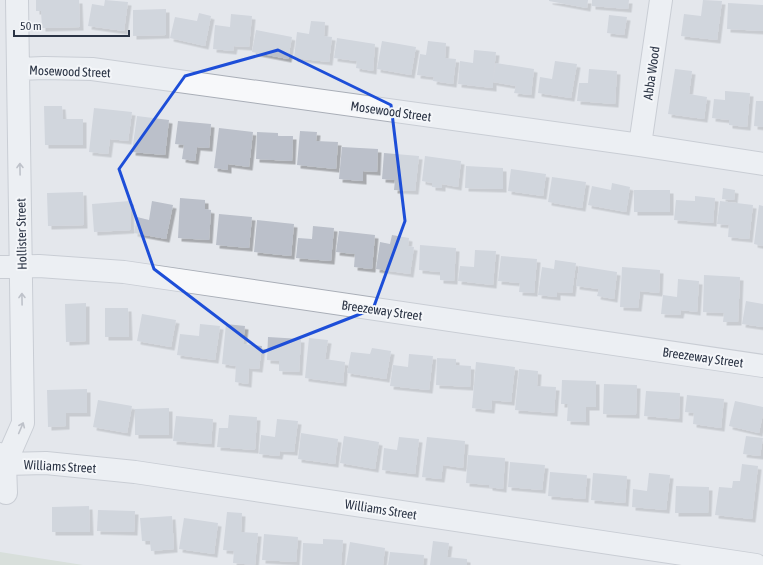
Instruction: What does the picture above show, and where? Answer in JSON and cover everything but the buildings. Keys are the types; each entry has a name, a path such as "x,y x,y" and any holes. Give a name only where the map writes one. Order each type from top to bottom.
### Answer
{"street":[{"name":"Hollister Street","path":"6,493 2,459 23,423 22,266 17,0"},
{"name":"Abba Wood","path":"640,145 661,0"},
{"name":"Mosewood Street","path":"19,69 92,69 640,145 763,164"},
{"name":"Breezeway Street","path":"0,267 39,266 124,272 763,366"},
{"name":"Williams Street","path":"2,459 135,472 756,565"}],"highlighted area":[{"path":"278,50 391,105 405,221 373,309 263,352 154,269 119,169 185,76"}],"green space":[{"path":"0,552 83,565 0,565"}]}
